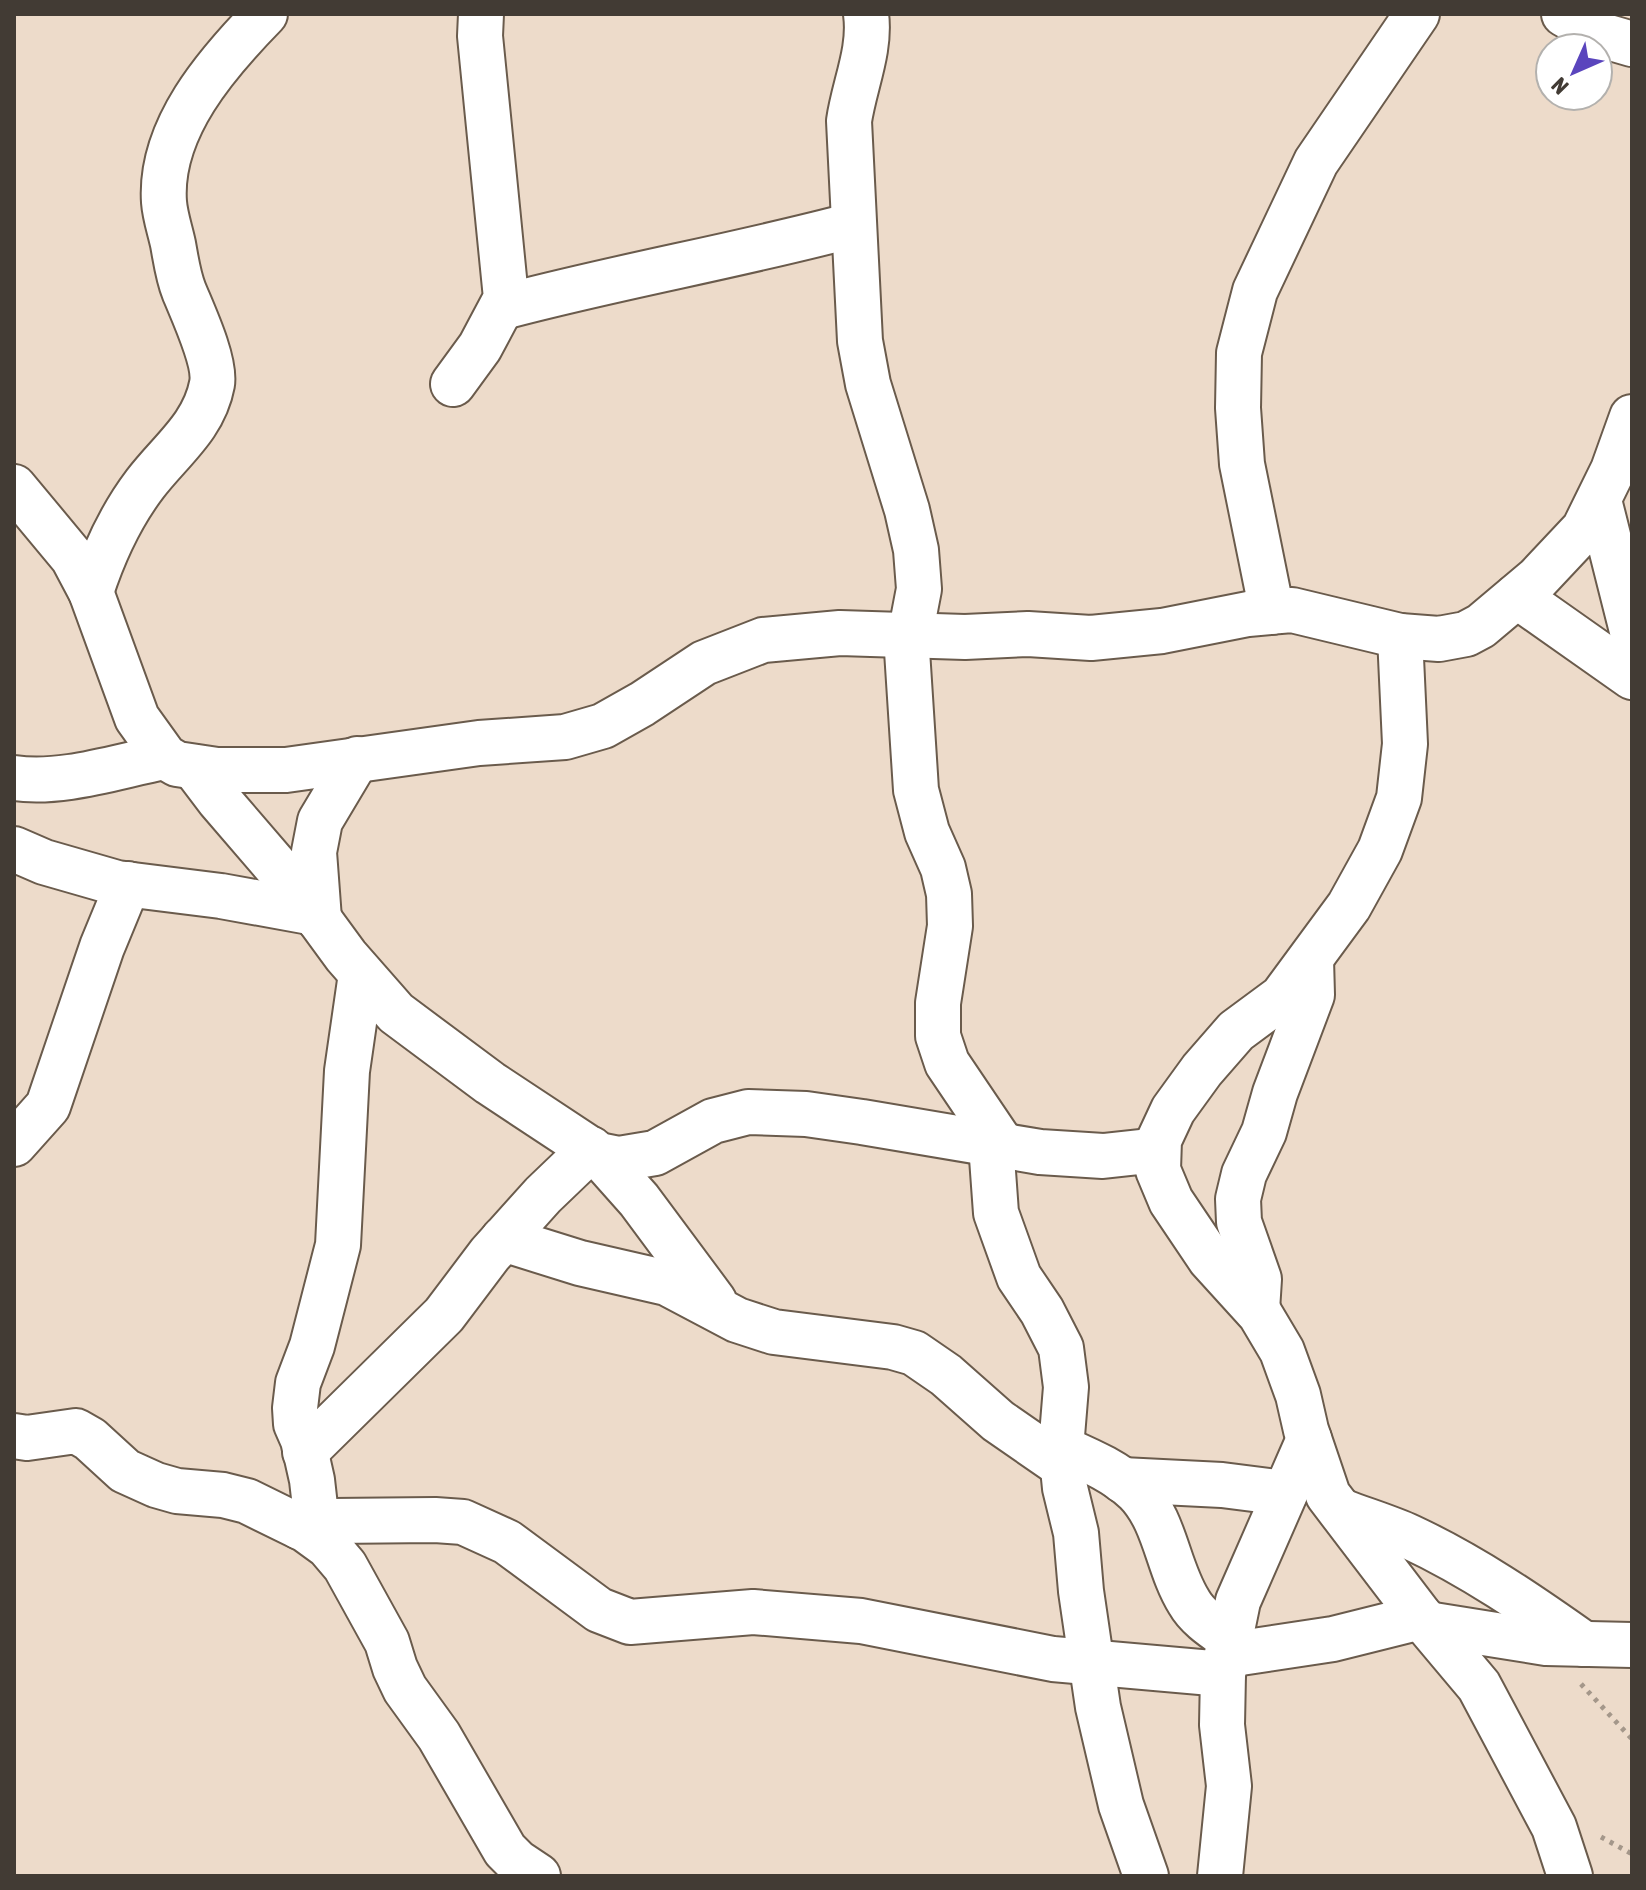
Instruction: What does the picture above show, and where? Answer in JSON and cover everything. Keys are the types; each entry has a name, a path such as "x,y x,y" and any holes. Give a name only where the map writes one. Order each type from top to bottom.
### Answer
{"street":[{"path":"91,592 105,549 125,513 147,482 199,422 207,401 213,380 204,339 181,284 164,201 171,146 192,101 265,14"},
{"path":"453,384 480,347 506,298 480,36 481,14"},
{"path":"866,14 864,54 853,92 849,121 860,341 868,384 907,510 916,550 919,589 908,635 916,790 949,894 950,926 938,1003 938,1036 947,1063 997,1145 996,1213 1019,1277 1042,1311 1061,1348 1066,1387 1062,1457 1065,1488 1076,1533 1081,1591 1093,1663 1108,1752 1121,1805 1148,1867"},
{"path":"1272,612 1242,464 1238,408 1239,353 1255,291 1316,162 1417,14"},
{"path":"1564,14 1601,35 1632,44"},
{"path":"503,307 554,293 760,250 853,225"},
{"path":"19,785 180,762 217,770 286,770 357,759 420,754 479,743 565,737 603,726 704,663 763,640 840,633 965,637 1028,634 1091,638 1162,631 1248,614 1292,610 1400,636 1439,639 1466,634 1481,626 1538,578 1584,529 1613,470 1632,417"},
{"path":"14,487 73,558 91,592 137,718 219,800 396,1013 490,1083 595,1152 639,1200 722,1312"},
{"path":"1599,500 1632,631"},
{"path":"1517,596 1632,677"},
{"path":"1400,636 1405,744 1399,798 1380,850 1349,906 1282,997 1236,1031 1173,1110 1159,1140 1158,1170 1171,1201 1210,1259 1257,1310 1282,1351 1328,1495 1424,1621 1479,1686 1554,1827 1570,1876"},
{"path":"317,916 314,852 320,821 357,759"},
{"path":"14,849 44,862 128,884 221,896 317,916"},
{"path":"14,1144 48,1106 102,947 128,884"},
{"path":"1257,1310 1259,1279 1239,1222 1238,1199 1244,1174 1264,1132 1275,1093 1312,995 1311,959"},
{"path":"309,1525 312,1480 296,1424 296,1396 338,1245 347,1071 361,974"},
{"path":"595,1152 619,1159 655,1153 713,1121 748,1112 806,1114 1040,1152 1103,1156 1158,1150"},
{"path":"305,1452 444,1315 503,1239 543,1195 595,1152"},
{"path":"503,1239 580,1263 667,1283 737,1320 774,1332 880,1345 914,1353 946,1375 998,1421 1062,1457 1108,1469 1137,1492 1159,1525 1175,1576 1190,1606 1227,1656"},
{"path":"14,1436 27,1438 76,1431 90,1439 125,1471 156,1485 247,1501 309,1525 345,1566 387,1642 405,1689 439,1736 505,1850 538,1876"},
{"path":"1220,1876 1229,1786 1222,1725 1227,1656 1238,1601 1309,1439"},
{"path":"1122,1480 1222,1485 1285,1493"},
{"path":"1341,1511 1409,1536 1471,1569 1526,1602 1570,1644"},
{"path":"309,1525 332,1521 463,1522 507,1542 599,1610 630,1622 753,1612 861,1621 1053,1659 1093,1663 1227,1656 1424,1621 1570,1644 1632,1645"}],"path":[{"path":"1570,1644 1576,1677 1632,1739"}]}
